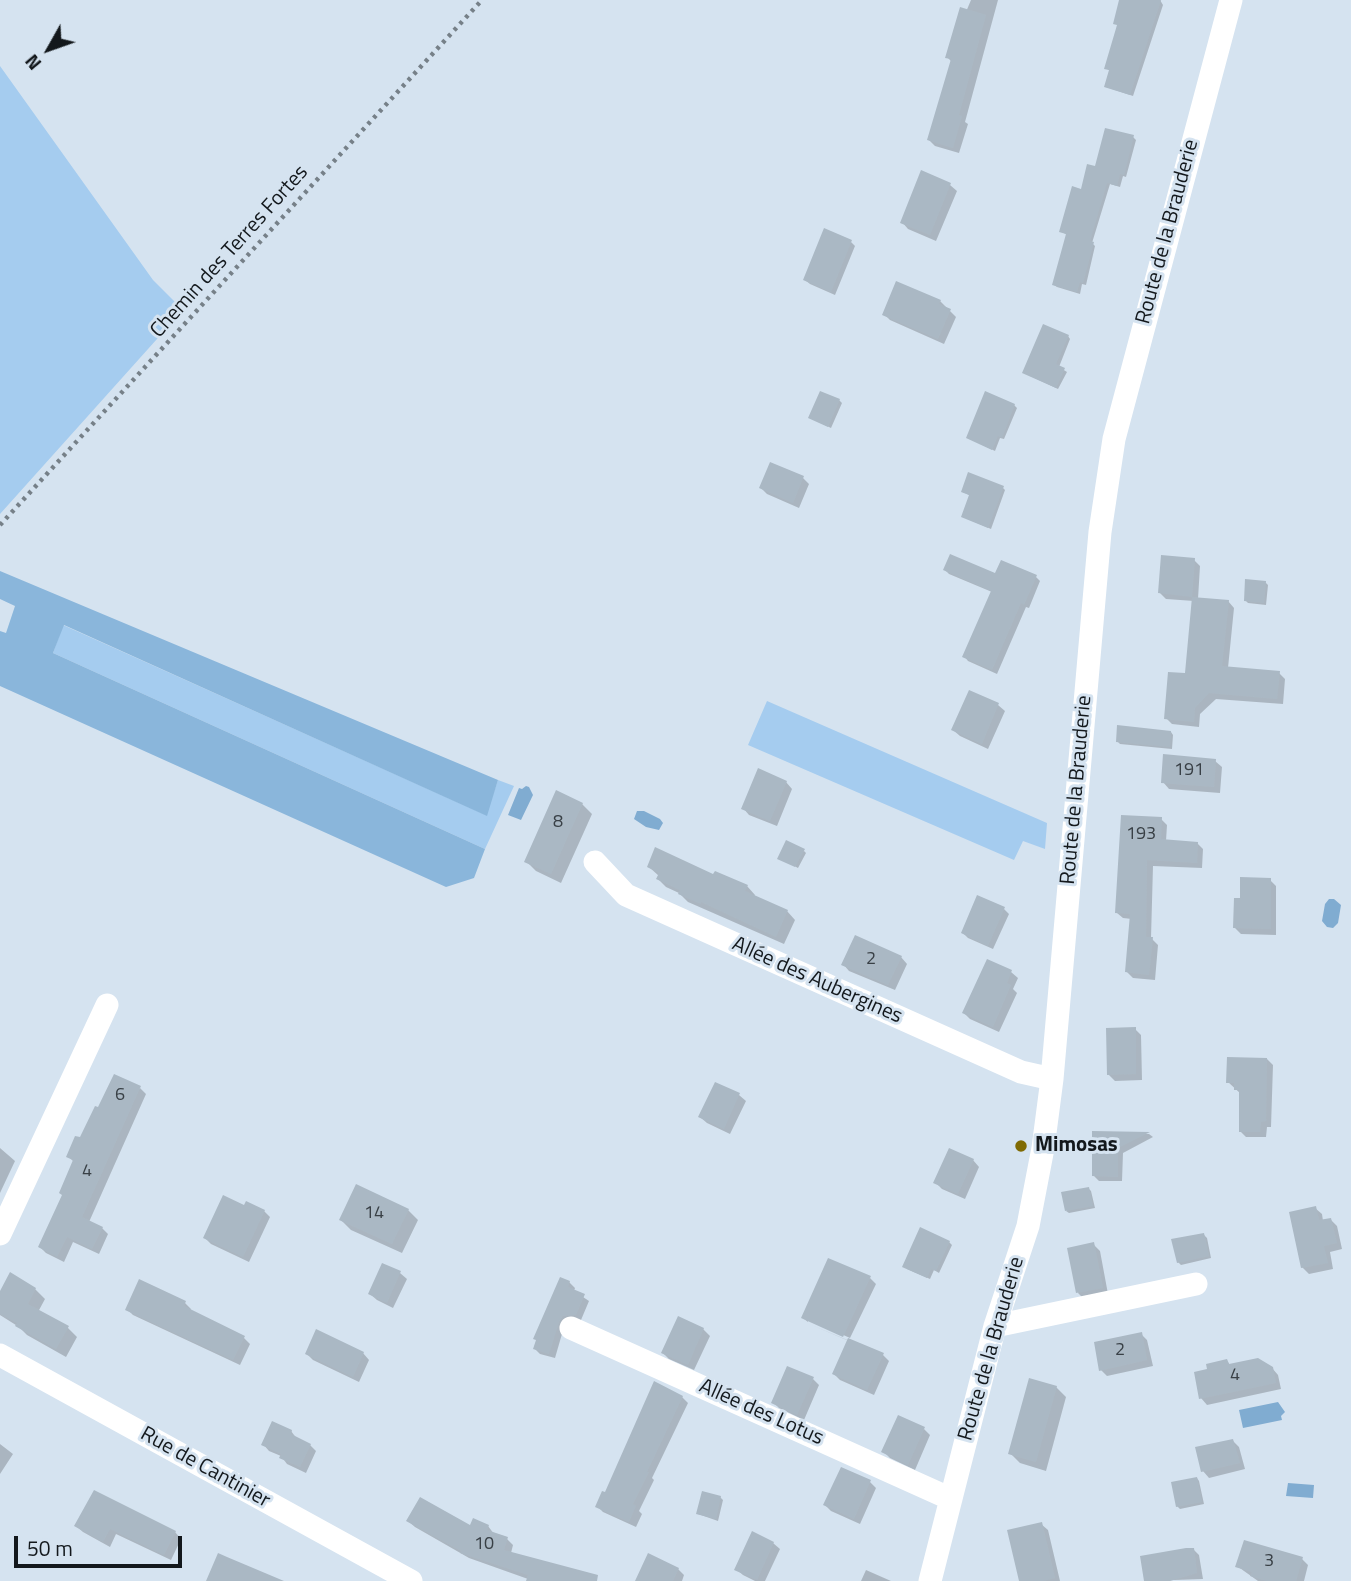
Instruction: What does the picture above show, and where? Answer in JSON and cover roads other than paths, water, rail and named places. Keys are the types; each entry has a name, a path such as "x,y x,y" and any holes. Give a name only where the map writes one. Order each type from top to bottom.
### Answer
{"street":[{"name":"Route de la Brauderie","path":"930,1581 995,1326 1028,1226 1044,1148 1105,487 1124,396 1231,0"},
{"name":"Allée des Aubergines","path":"595,862 626,895 1021,1072 1052,1079"},
{"path":"0,1234 107,1005"},
{"path":"995,1326 1196,1284"},
{"name":"Allée des Lotus","path":"571,1328 951,1499"},
{"name":"Rue de Cantinier","path":"0,1355 411,1581"}],"place":[{"name":"Mimosas","path":"1021,1146"}]}
